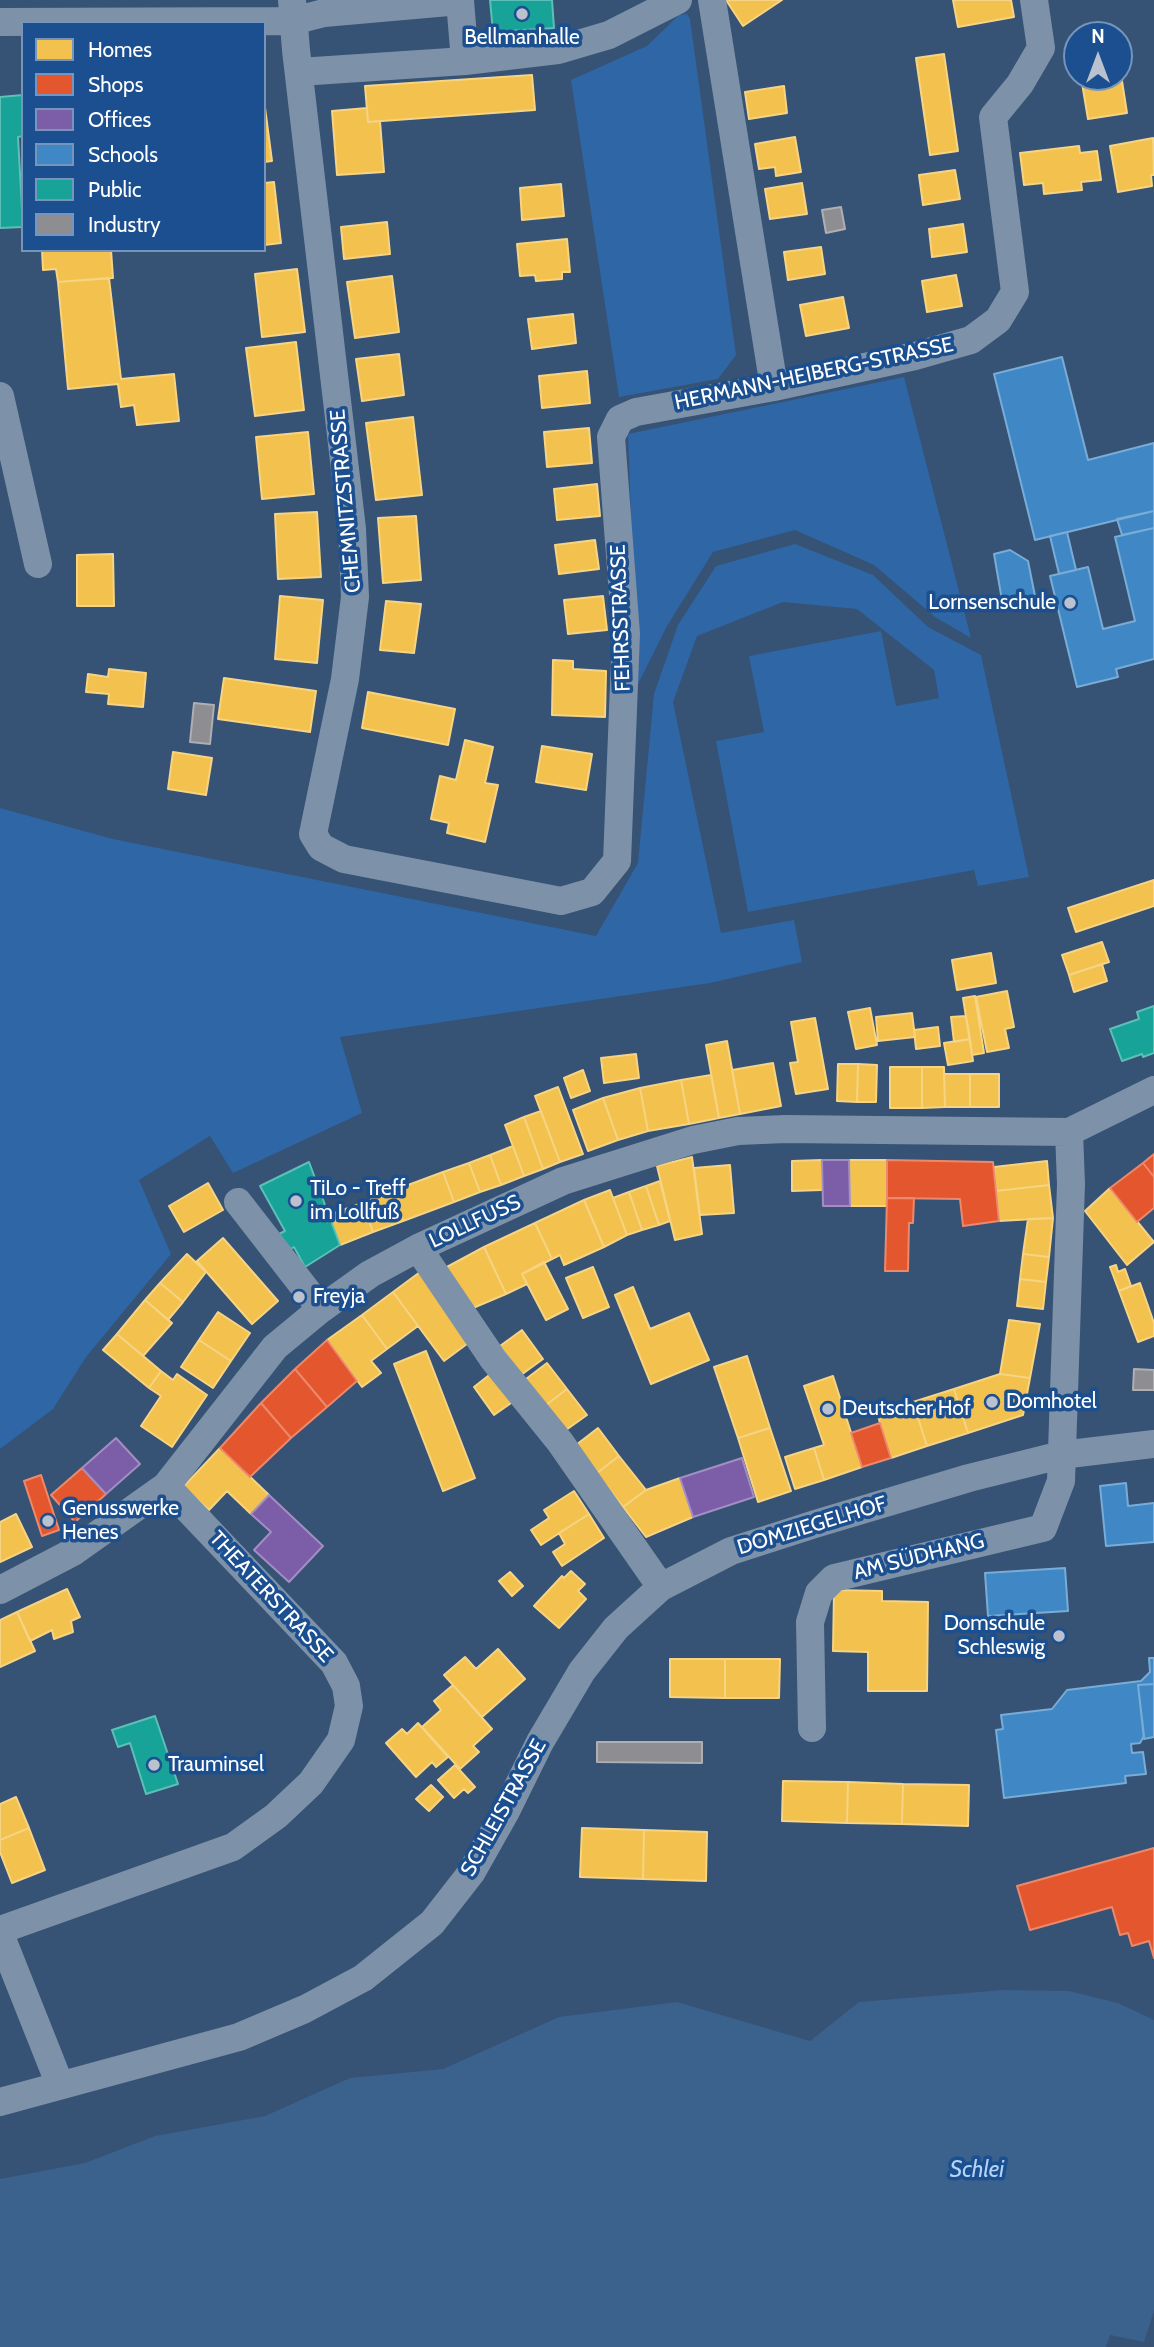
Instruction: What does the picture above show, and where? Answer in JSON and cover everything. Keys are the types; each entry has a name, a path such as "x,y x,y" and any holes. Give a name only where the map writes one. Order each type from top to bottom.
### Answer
{"street":[{"path":"299,72 465,61 558,50 609,35 678,0"},
{"path":"712,0 774,387"},
{"name":"HERMANN-HEIBERG-STRASSE","path":"620,419 636,412 774,387 915,356 971,340 998,320 1015,292 993,117 1020,84 1041,48 1034,0"},
{"path":"24,21 293,10 324,13 460,1 465,61"},
{"name":"CHEMNITZSTRASSE","path":"293,10 352,529 355,597 345,679 313,834 321,847 344,859 561,901 592,892 617,861"},
{"path":"0,22 21,21"},
{"path":"0,396 38,564"},
{"name":"FEHRSSTRASSE","path":"617,861 626,634 611,437 620,419"},
{"path":"1061,1455 1072,1184 1069,1132 1154,1090"},
{"name":"LOLLFUSS","path":"0,1590 73,1552 166,1486 275,1347 321,1309 370,1274 418,1248 563,1181 693,1140 738,1131 797,1129 1069,1132"},
{"path":"238,1202 321,1309"},
{"path":"418,1248 493,1359 560,1442 661,1587"},
{"name":"DOMZIEGELHOF","path":"661,1587 731,1551 956,1482 1061,1455 1154,1444"},
{"name":"AM SÜDHANG","path":"812,1728 810,1622 819,1593 834,1578 1043,1528 1061,1481 1061,1455"},
{"name":"THEATERSTRASSE","path":"0,1932 233,1847 276,1816 311,1783 341,1740 349,1706 346,1686 334,1663 166,1486"},
{"name":"SCHLEISTRASSE","path":"0,2102 239,2037 305,2009 363,1978 432,1923 471,1872 506,1811 540,1742 582,1671 616,1628 661,1587"},
{"path":"0,1932 60,2085"}],"shaded area":[{"path":"687,14 690,19 736,355 718,379 619,397 571,80 647,46 679,15"},
{"path":"904,377 971,638 935,617 874,565 795,530 713,552 667,626 637,686 628,434"},
{"path":"795,544 873,575 928,627 981,655 1029,877 978,886 974,870 748,912 716,741 764,732 749,656 881,631 896,706 939,698 934,670 857,609 783,602 697,636 673,702 721,933 794,920 802,962 710,983 340,1037 362,1113 233,1173 210,1136 139,1180 171,1254 86,1357 53,1409 0,1449 0,808 113,839 596,936 638,863 654,694 678,625 716,566"}],"water":[{"name":"Schlei","path":"1003,1990 1069,1991 1118,2003 1154,2020 1154,2311 1144,2342 1110,2335 1106,2347 0,2347 0,2179 85,2163 155,2136 265,2116 350,2078 443,2069 559,2017 677,2002 810,2041 859,2002"}],"building: Homes":[{"path":"726,0 782,0 743,26"},
{"path":"953,0 1011,0 1014,17 958,27"},
{"path":"944,54 958,151 930,155 916,58"},
{"path":"532,75 535,110 368,122 365,86"},
{"path":"784,86 787,113 749,119 745,92"},
{"path":"1083,91 1124,91 1127,113 1088,119"},
{"path":"367,108 368,122 380,121 384,172 337,175 332,111"},
{"path":"266,115 272,161 266,162"},
{"path":"795,137 801,172 776,176 775,167 759,169 755,144"},
{"path":"1153,138 1152,186 1118,192 1110,146"},
{"path":"1079,146 1080,153 1097,151 1101,180 1081,182 1082,190 1044,194 1043,183 1024,185 1020,153"},
{"path":"955,170 960,199 923,205 919,175"},
{"path":"274,182 281,243 266,245 266,183"},
{"path":"802,183 807,214 770,219 765,189"},
{"path":"561,184 564,216 522,220 520,188"},
{"path":"387,222 390,254 344,259 341,227"},
{"path":"963,224 967,252 932,257 929,229"},
{"path":"567,239 570,272 562,272 562,279 536,281 535,275 520,276 517,244"},
{"path":"821,247 825,274 788,280 784,252"},
{"path":"42,252 111,252 113,278 58,282 56,269 43,270"},
{"path":"297,269 305,332 262,337 255,274"},
{"path":"956,275 962,306 927,312 922,281"},
{"path":"392,276 399,332 355,338 347,282"},
{"path":"109,278 121,379 174,374 179,421 137,425 134,405 121,407 118,384 68,389 58,282"},
{"path":"843,297 849,328 806,336 800,305"},
{"path":"573,314 576,343 532,349 528,319"},
{"path":"296,342 304,410 255,416 246,348"},
{"path":"399,354 404,395 362,401 356,359"},
{"path":"587,371 590,403 542,408 539,376"},
{"path":"413,417 422,495 376,500 366,423"},
{"path":"589,428 592,463 547,467 544,432"},
{"path":"308,432 314,494 262,499 256,437"},
{"path":"597,484 600,516 557,520 554,489"},
{"path":"317,512 321,577 278,579 275,514"},
{"path":"416,516 421,580 383,583 378,518"},
{"path":"595,540 599,569 559,574 555,545"},
{"path":"113,554 114,606 77,606 77,555"},
{"path":"280,596 323,600 317,663 275,659"},
{"path":"603,596 607,630 568,634 564,600"},
{"path":"386,601 421,604 414,653 380,650"},
{"path":"553,660 573,661 573,669 606,671 605,717 552,715"},
{"path":"109,669 146,673 143,707 108,704 109,694 86,692 88,674 108,677"},
{"path":"224,678 316,691 310,732 218,719"},
{"path":"368,692 455,709 448,745 362,728"},
{"path":"465,740 493,747 485,783 498,785 485,842 447,833 449,823 431,819 440,776 456,780"},
{"path":"542,746 592,754 586,790 536,782"},
{"path":"173,752 212,758 206,795 168,789"},
{"path":"1154,880 1154,906 1076,932 1068,908"},
{"path":"1102,942 1109,962 1069,975 1062,955"},
{"path":"991,953 996,983 957,990 952,960"},
{"path":"1102,964 1107,981 1074,992 1069,975"},
{"path":"1007,991 1014,1027 1005,1029 1009,1048 987,1052 976,997"},
{"path":"975,996 984,1053 972,1055 963,998"},
{"path":"870,1008 877,1045 856,1049 848,1012"},
{"path":"912,1013 915,1037 878,1041 876,1017"},
{"path":"966,1016 970,1039 954,1042 951,1017"},
{"path":"815,1018 828,1089 796,1094 790,1063 798,1062 791,1022"},
{"path":"938,1027 940,1046 916,1049 914,1030"},
{"path":"970,1039 973,1061 948,1065 944,1043"},
{"path":"727,1041 740,1114 719,1118 706,1045"},
{"path":"636,1054 639,1078 604,1083 601,1058"},
{"path":"773,1063 781,1106 740,1114 732,1070"},
{"path":"838,1064 858,1064 857,1102 837,1101"},
{"path":"858,1064 877,1065 876,1102 857,1102"},
{"path":"890,1067 922,1067 922,1108 890,1108"},
{"path":"922,1067 944,1067 945,1107 922,1108"},
{"path":"583,1070 590,1091 571,1098 564,1078"},
{"path":"944,1074 970,1074 970,1107 945,1107"},
{"path":"970,1074 999,1074 999,1107 970,1107"},
{"path":"711,1075 719,1118 689,1124 681,1080"},
{"path":"681,1080 689,1124 648,1131 640,1088"},
{"path":"558,1087 583,1154 560,1162 535,1096"},
{"path":"640,1088 648,1131 618,1140 603,1098"},
{"path":"603,1098 618,1140 588,1151 573,1110"},
{"path":"541,1111 560,1162 543,1169 524,1117"},
{"path":"524,1117 543,1169 524,1176 505,1125"},
{"path":"513,1146 524,1176 501,1185 490,1155"},
{"path":"490,1155 501,1185 480,1192 469,1163"},
{"path":"692,1157 702,1234 675,1240 657,1166"},
{"path":"822,1160 822,1190 792,1191 792,1161"},
{"path":"849,1160 887,1160 887,1206 850,1206"},
{"path":"1047,1161 1049,1185 996,1191 994,1167"},
{"path":"469,1163 480,1192 454,1202 443,1172"},
{"path":"730,1165 734,1213 700,1215 694,1168"},
{"path":"443,1172 454,1202 403,1221 392,1191"},
{"path":"660,1181 670,1221 659,1225 646,1186"},
{"path":"208,1183 223,1210 184,1232 169,1206"},
{"path":"1049,1185 1053,1218 999,1221 996,1191"},
{"path":"646,1186 659,1225 642,1230 629,1192"},
{"path":"1110,1188 1154,1242 1127,1265 1085,1211"},
{"path":"610,1190 627,1235 604,1247 584,1200"},
{"path":"392,1191 403,1221 373,1232 362,1203"},
{"path":"629,1192 642,1230 627,1235 613,1198"},
{"path":"584,1200 604,1247 564,1265 560,1255 552,1259 535,1223"},
{"path":"362,1203 373,1232 340,1245 329,1215"},
{"path":"1053,1218 1049,1257 1023,1254 1028,1219"},
{"path":"535,1223 552,1259 522,1274 527,1284 506,1294 484,1247"},
{"path":"223,1238 278,1301 252,1324 197,1261"},
{"path":"484,1247 506,1294 473,1308 445,1268"},
{"path":"187,1254 206,1272 183,1302 160,1283"},
{"path":"1023,1254 1049,1257 1046,1282 1020,1279"},
{"path":"544,1262 568,1309 546,1320 522,1274"},
{"path":"1116,1265 1118,1272 1125,1269 1131,1286 1119,1291 1110,1267"},
{"path":"593,1267 609,1307 583,1318 566,1278"},
{"path":"420,1272 471,1341 444,1361 393,1292"},
{"path":"1020,1279 1046,1282 1043,1309 1017,1306"},
{"path":"160,1283 183,1302 168,1320 145,1300"},
{"path":"1140,1283 1154,1323 1154,1336 1138,1342 1119,1291"},
{"path":"633,1287 650,1329 689,1313 709,1360 651,1384 615,1295"},
{"path":"393,1292 418,1326 387,1349 362,1315"},
{"path":"145,1300 172,1323 143,1356 117,1334"},
{"path":"218,1312 250,1333 231,1361 199,1340"},
{"path":"362,1315 387,1349 371,1361 381,1373 362,1387 327,1340"},
{"path":"1009,1320 1040,1324 1030,1378 1000,1374"},
{"path":"522,1330 543,1359 521,1375 500,1346"},
{"path":"117,1334 161,1371 149,1388 103,1350"},
{"path":"199,1340 231,1361 213,1388 181,1367"},
{"path":"426,1351 475,1478 443,1491 394,1364"},
{"path":"747,1356 770,1428 738,1438 714,1367"},
{"path":"547,1363 567,1389 546,1405 526,1379"},
{"path":"161,1371 173,1380 177,1374 207,1395 172,1447 141,1426 161,1396 149,1388"},
{"path":"493,1372 514,1401 494,1415 474,1387"},
{"name":"Domhotel","path":"1000,1374 1030,1378 1023,1415 968,1433 954,1389"},
{"name":"Deutscher Hof","path":"833,1376 862,1467 824,1480 814,1448 824,1445 804,1386"},
{"path":"567,1389 587,1415 566,1430 546,1405"},
{"path":"954,1389 968,1433 927,1446 913,1402"},
{"path":"913,1402 927,1446 891,1458 877,1413"},
{"path":"598,1428 619,1456 597,1473 576,1445"},
{"path":"770,1428 791,1491 758,1502 738,1438"},
{"path":"220,1448 269,1495 251,1514 227,1491 209,1510 183,1487"},
{"path":"814,1448 824,1480 795,1489 785,1457"},
{"path":"619,1456 646,1490 623,1507 597,1473"},
{"path":"680,1478 693,1517 646,1537 623,1507 646,1490"},
{"path":"574,1491 589,1514 541,1545 531,1530 549,1518 544,1510"},
{"path":"16,1514 32,1547 0,1562 0,1522"},
{"path":"589,1514 604,1538 562,1566 553,1552 565,1544 559,1533"},
{"path":"571,1571 585,1584 578,1591 586,1599 559,1628 534,1606 562,1576 564,1578"},
{"path":"510,1572 523,1586 512,1596 499,1581"},
{"path":"67,1589 80,1617 71,1621 73,1632 54,1639 52,1630 30,1641 17,1612"},
{"path":"834,1590 882,1591 882,1601 928,1602 927,1691 868,1691 868,1652 833,1651"},
{"path":"17,1612 35,1651 0,1667 0,1620"},
{"path":"498,1649 525,1679 482,1717 444,1675 465,1657 476,1669"},
{"path":"670,1659 725,1659 725,1698 670,1697"},
{"path":"725,1659 780,1659 779,1698 725,1698"},
{"path":"453,1685 492,1729 473,1746 479,1752 460,1769 422,1727 441,1710 434,1701"},
{"path":"418,1723 448,1757 436,1767 432,1762 416,1777 386,1743 402,1729 407,1734"},
{"path":"455,1765 475,1787 468,1793 464,1789 454,1798 438,1780"},
{"path":"783,1781 848,1782 847,1823 782,1821"},
{"path":"848,1782 903,1784 902,1824 847,1823"},
{"path":"903,1784 969,1785 968,1826 902,1824"},
{"path":"431,1785 443,1797 429,1811 416,1799"},
{"path":"16,1797 29,1828 0,1840 0,1804"},
{"path":"29,1828 45,1870 12,1883 0,1852 0,1840"},
{"path":"582,1828 644,1830 643,1879 580,1877"},
{"path":"644,1830 707,1832 706,1881 643,1879"}],"building: Shops":[{"path":"1154,1154 1154,1177 1143,1163"},
{"path":"887,1160 993,1162 999,1221 963,1226 960,1199 887,1198"},
{"path":"1143,1163 1154,1177 1154,1208 1137,1222 1110,1188"},
{"path":"887,1198 914,1198 913,1223 909,1223 908,1271 885,1271"},
{"path":"327,1340 357,1381 327,1407 295,1369"},
{"path":"295,1369 327,1407 291,1438 261,1403"},
{"path":"261,1403 291,1438 250,1477 220,1448"},
{"path":"880,1423 891,1458 862,1467 851,1433"},
{"path":"82,1468 106,1494 75,1522 51,1495"},
{"path":"41,1475 59,1530 42,1536 24,1481"},
{"path":"1154,1848 1154,1958 1149,1941 1132,1946 1128,1933 1120,1935 1112,1907 1030,1930 1017,1886"}],"building: Offices":[{"path":"822,1160 849,1160 850,1206 823,1206"},
{"path":"116,1438 140,1464 106,1494 82,1468"},
{"path":"742,1458 754,1497 693,1517 680,1478"},
{"path":"269,1495 323,1546 289,1582 254,1550 271,1532 251,1514"}],"building: Schools":[{"path":"1062,357 1088,460 1154,443 1154,511 1035,540 994,374"},
{"path":"1154,511 1154,528 1122,535 1117,519"},
{"path":"1154,528 1154,659 1116,669 1118,677 1077,687 1050,576 1088,567 1103,629 1135,621 1115,537"},
{"path":"1067,532 1076,570 1059,574 1050,536"},
{"path":"1010,550 1028,561 1035,596 1003,606 994,554"},
{"path":"1126,1483 1128,1506 1154,1503 1154,1542 1106,1546 1100,1486"},
{"path":"1065,1568 1068,1611 988,1616 985,1573"},
{"path":"1149,1658 1154,1658 1154,1684 1138,1685 1144,1736 1140,1743 1131,1744 1132,1753 1143,1752 1146,1774 1125,1776 1126,1783 1004,1798 996,1730 1003,1729 1001,1715 1052,1709 1067,1690 1141,1681 1150,1672"},
{"path":"1154,1684 1154,1737 1144,1739 1138,1685"}],"building: Public":[{"name":"Bellmanhalle","path":"490,0 552,0 554,28 493,32"},
{"path":"21,95 21,136 18,137 21,227 0,228 0,97"},
{"path":"1154,1006 1154,1053 1122,1061 1110,1029 1139,1019 1137,1012"},
{"name":"TiLo - Treff im Lollfuß","path":"309,1162 340,1245 305,1267 294,1247 284,1253 275,1236 285,1231 260,1186"},
{"name":"Trauminsel","path":"155,1716 178,1784 146,1794 130,1743 118,1747 112,1730"}],"building: Industry":[{"path":"841,207 845,229 826,233 822,210"},
{"path":"194,703 214,705 210,744 190,742"},
{"path":"1134,1369 1154,1370 1154,1390 1133,1390"},
{"path":"597,1742 702,1742 702,1763 597,1762"}],"place":[{"name":"Bellmanhalle","path":"522,14"},
{"name":"Lornsenschule","path":"1070,603"},
{"name":"TiLo - Treff im Lollfuß","path":"296,1201"},
{"name":"Freyja","path":"299,1297"},
{"name":"Domhotel","path":"992,1402"},
{"name":"Deutscher Hof","path":"828,1409"},
{"name":"Genusswerke Henes","path":"48,1521"},
{"name":"Domschule Schleswig","path":"1059,1636"},
{"name":"Trauminsel","path":"154,1765"}]}
